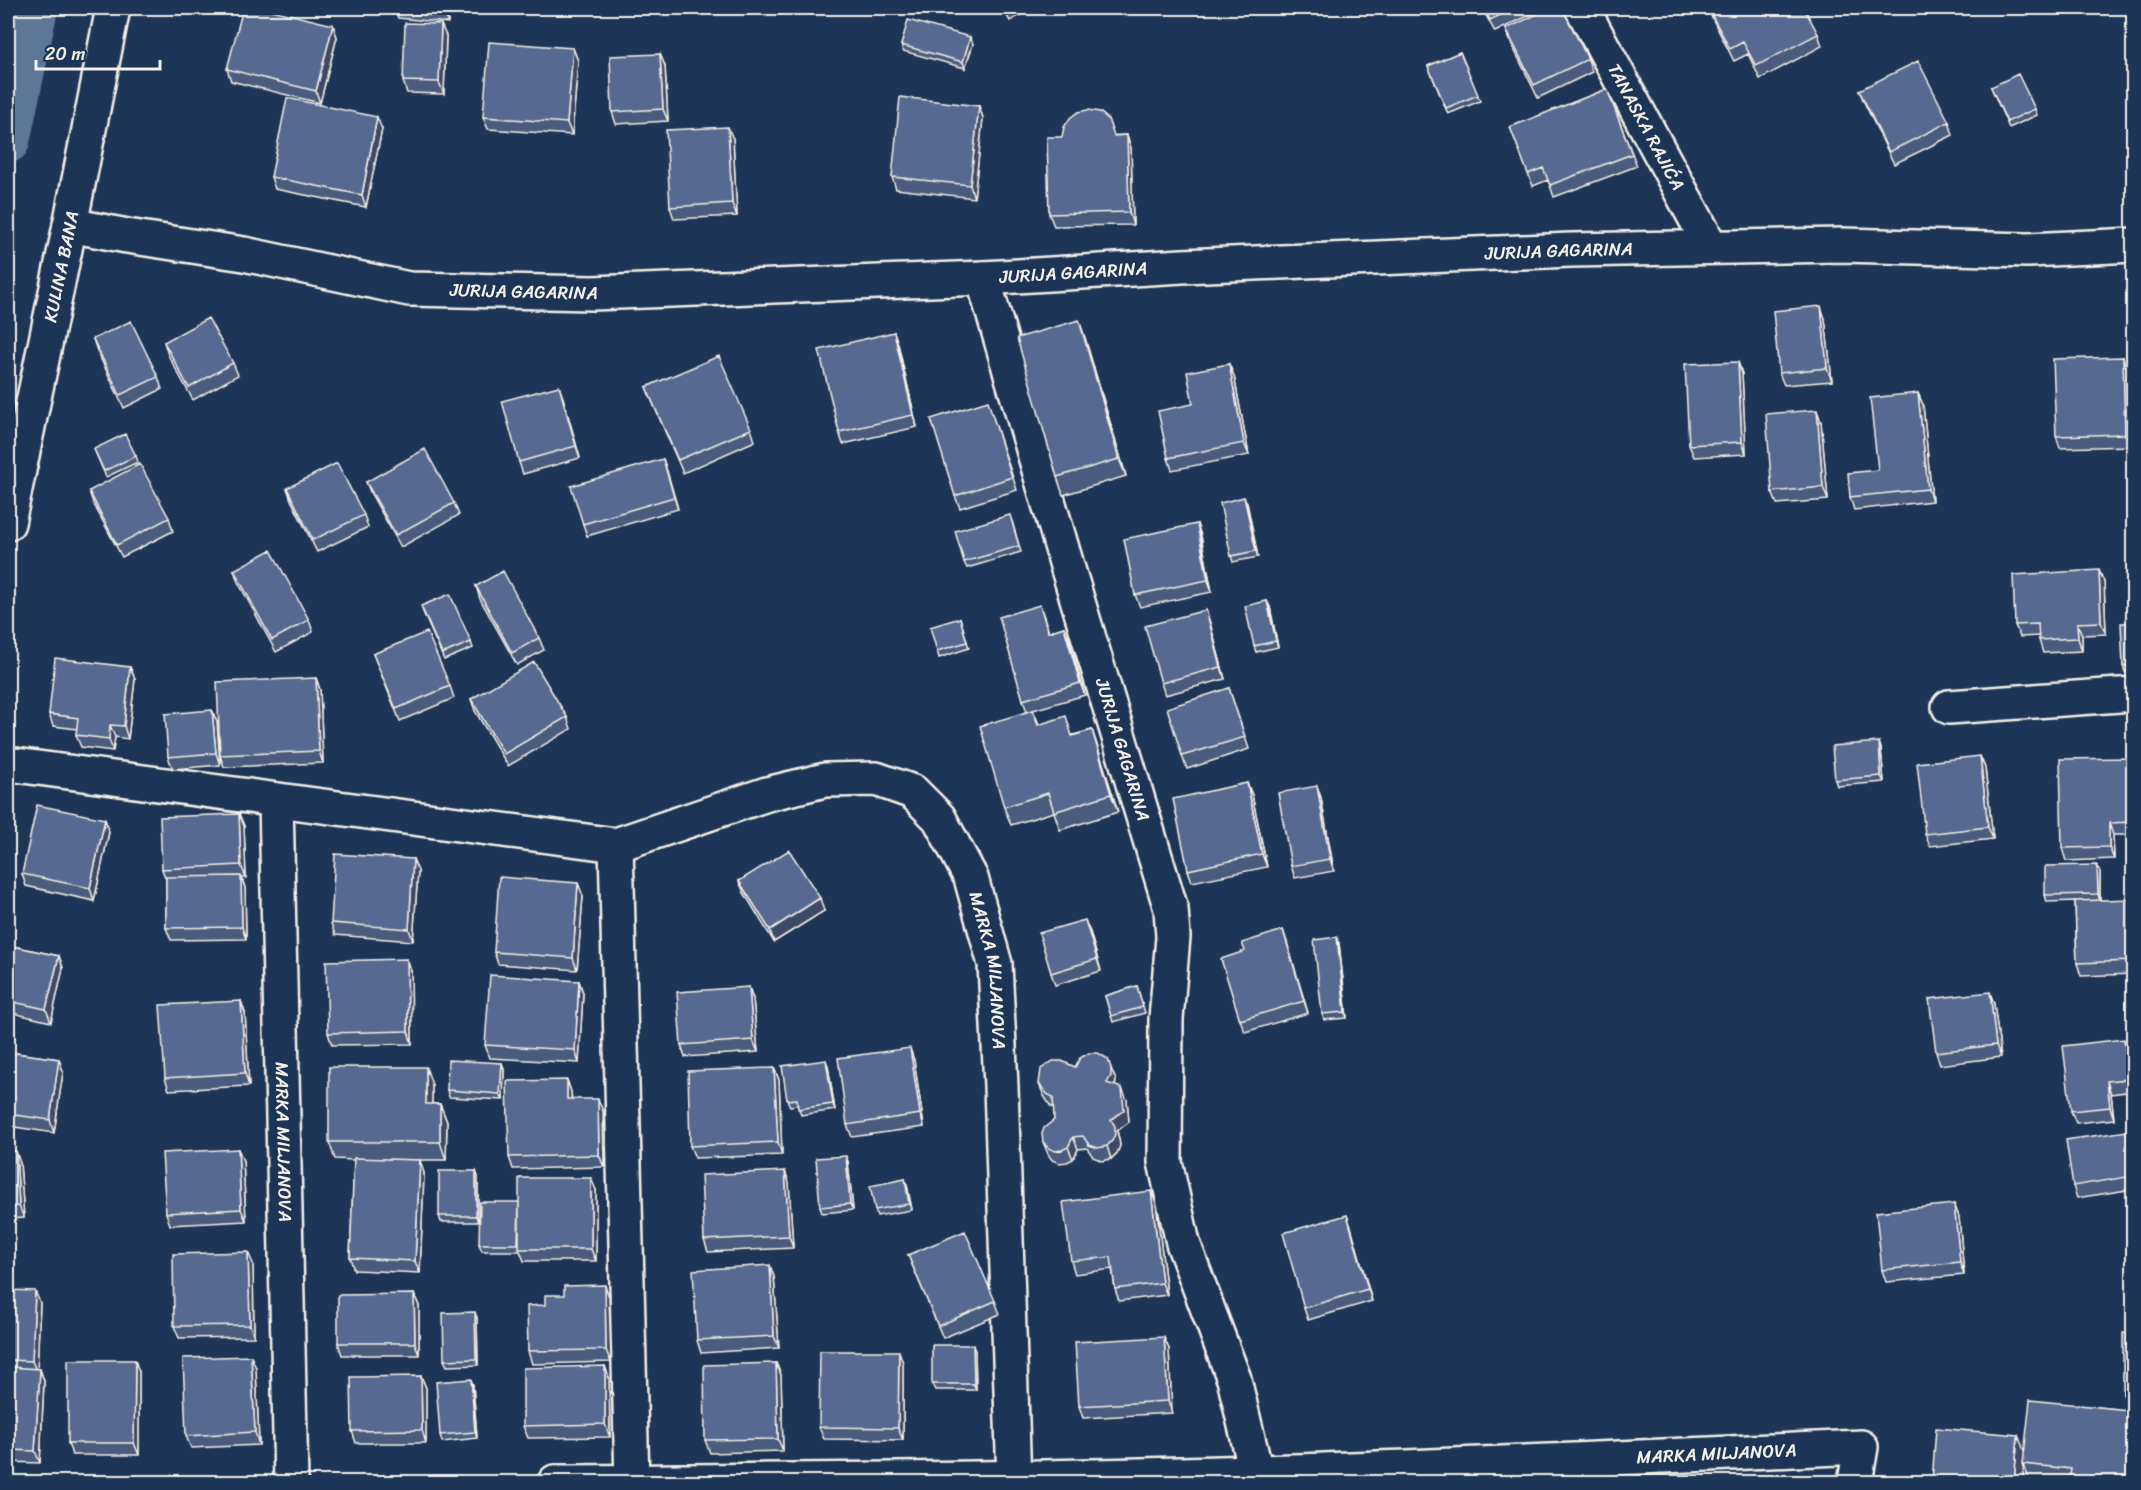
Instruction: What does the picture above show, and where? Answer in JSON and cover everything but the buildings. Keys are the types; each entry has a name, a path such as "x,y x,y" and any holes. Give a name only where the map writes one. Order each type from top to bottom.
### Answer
{"street":[{"name":"KULINA BANA","path":"8,523 113,8"},
{"name":"TANASKA RAJIĆA","path":"1582,8 1711,247"},
{"name":"JURIJA GAGARINA","path":"70,225 244,254 409,289 592,293 983,278 1217,264 1571,250 1842,245 2028,250 2133,245"},
{"name":"JURIJA GAGARINA","path":"983,278 1171,909 1173,937 1166,1019 1165,1162 1183,1242 1234,1379 1257,1472"},
{"path":"1949,707 2133,694"},
{"name":"MARKA MILJANOVA","path":"8,764 616,845 767,794 825,780 876,778 913,792 939,818 971,878 995,964 1014,1480"},
{"name":"MARKA MILJANOVA","path":"276,800 291,1482"},
{"path":"616,845 632,1482"},
{"name":"MARKA MILJANOVA","path":"555,1482 1014,1480 1257,1472 1535,1472 1861,1447 1855,1482"}],"waterway":[{"path":"8,141 36,8"}]}
